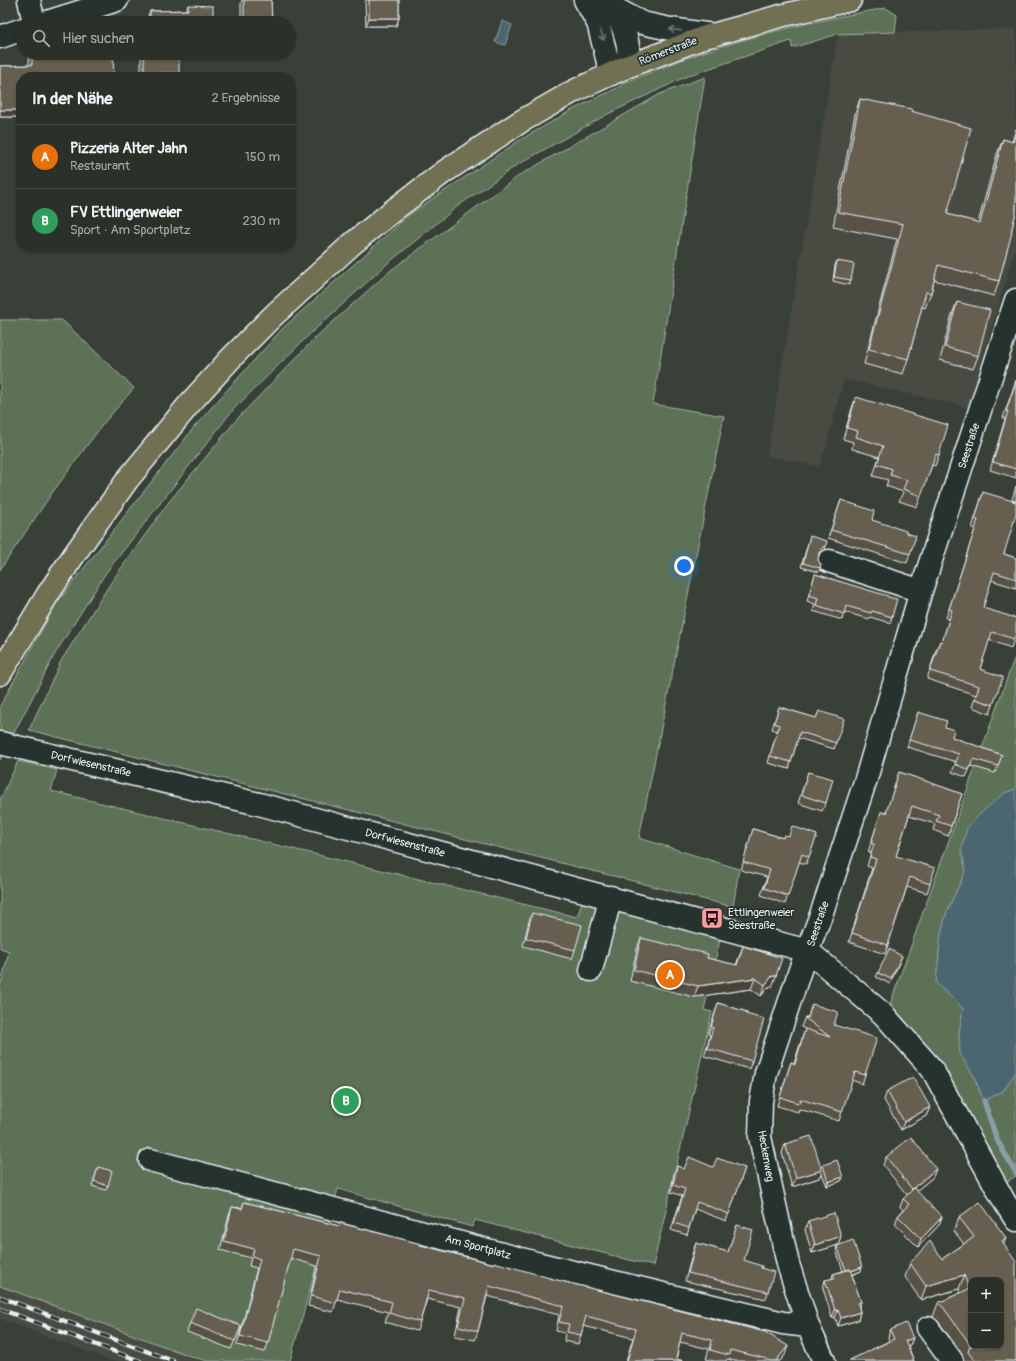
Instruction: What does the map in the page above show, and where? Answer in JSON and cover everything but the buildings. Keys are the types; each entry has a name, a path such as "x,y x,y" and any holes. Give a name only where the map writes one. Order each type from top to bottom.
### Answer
{"main road":[{"name":"Römerstraße","path":"0,674 48,594 74,555 128,479 191,402 268,320 352,244 439,176 534,114 574,91 617,71 713,35 784,15 850,0"}],"street":[{"path":"29,0 32,16"},
{"path":"66,16 117,0"},
{"path":"585,0 598,23 617,71 628,58 628,48 620,20 610,4"},
{"name":"Römerstraße","path":"610,4 642,23 670,29 713,35"},
{"path":"0,37 16,31"},
{"name":"Seestraße","path":"1016,300 921,591 866,779 808,951 883,1014 932,1069 1004,1201 1016,1220"},
{"path":"829,561 921,591"},
{"name":"Dorfwiesenstraße","path":"0,743 258,804 808,951"},
{"path":"591,970 611,898"},
{"name":"Heckenweg","path":"808,951 800,970 766,1073 761,1101 760,1137 788,1264 808,1326 824,1361"},
{"name":"Am Sportplatz","path":"150,1160 540,1264 783,1323 808,1326"},
{"path":"928,1328 952,1361"}],"shaded area":[{"path":"1016,29 1016,246 968,407 844,379 825,450 819,466 767,456 838,34"},
{"path":"0,1286 193,1357 208,1361 112,1361 0,1319"}],"green space":[{"path":"886,8 897,15 895,32 838,34 792,48 791,41 687,76 606,115 517,165 458,206 387,264 312,332 232,411 105,574 55,654 0,760 0,706 56,604 195,426 283,328 410,214 520,140 572,110 621,86 621,84 691,57 746,39 816,22"},
{"path":"705,77 653,404 724,416 639,838 739,869 733,907 29,730 61,661 112,581 168,503 238,418 316,337 391,270 520,175 660,94"},
{"path":"0,320 62,320 134,388 103,424 52,493 0,570"},
{"path":"1014,659 1016,660 1016,789 1004,793 961,850 966,870 947,912 941,933 936,983 963,1008 959,1034 960,1054 974,1076 984,1101 1003,1091 1016,1072 1016,1176 1001,1185 889,1007"},
{"path":"18,761 57,770 51,791 577,917 582,902 721,935 704,1010 712,1012 653,1266 475,1220 472,1227 338,1189 290,1361 208,1361 193,1357 0,1286 0,987 9,951 0,948 0,800"}],"water":[{"path":"502,21 512,25 505,45 495,42"},
{"path":"1016,789 1016,1072 1003,1091 984,1101 974,1076 960,1054 959,1034 963,1008 936,983 941,933 947,912 966,870 961,850 967,828 980,814 1004,793"}],"waterway":[{"path":"984,1101 997,1140 1016,1173"}],"railway":[{"path":"0,1297 173,1361"},
{"path":"0,1309 140,1361"}],"place":[{"name":"Ettlingenweier Seestraße","path":"712,918"},
{"name":"Pizzeria Alter Jahn","path":"670,975"},
{"name":"FV Ettlingenweier","path":"346,1101"}]}
